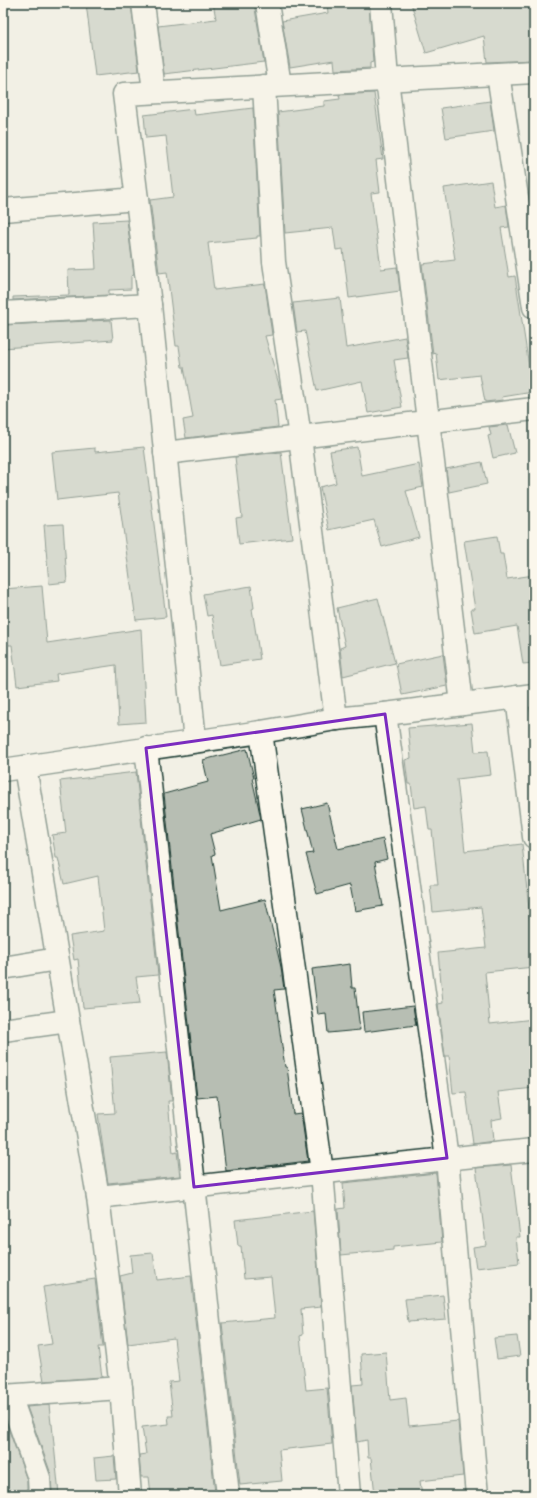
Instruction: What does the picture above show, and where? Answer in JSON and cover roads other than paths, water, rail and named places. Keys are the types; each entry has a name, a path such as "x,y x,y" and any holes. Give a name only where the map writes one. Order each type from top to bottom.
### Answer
{"street":[{"path":"143,3 154,91"},
{"path":"267,3 272,86 274,262 300,437 336,719"},
{"path":"381,3 387,79 462,704"},
{"path":"195,742 150,305 124,94 154,91 534,72"},
{"path":"498,74 534,307"},
{"path":"3,210 137,199"},
{"path":"3,313 150,305"},
{"path":"165,453 534,409"},
{"path":"3,770 261,732 336,719 526,696 534,837"},
{"path":"385,714 447,1158 477,1495"},
{"path":"261,732 322,1172 349,1495"},
{"path":"146,748 228,1495"},
{"path":"25,767 98,1197 122,1388 130,1495"},
{"path":"3,968 57,959"},
{"path":"3,1030 68,1021"},
{"path":"98,1197 447,1158 534,1150"},
{"path":"40,1495 39,1478 7,1396 122,1388"}]}
